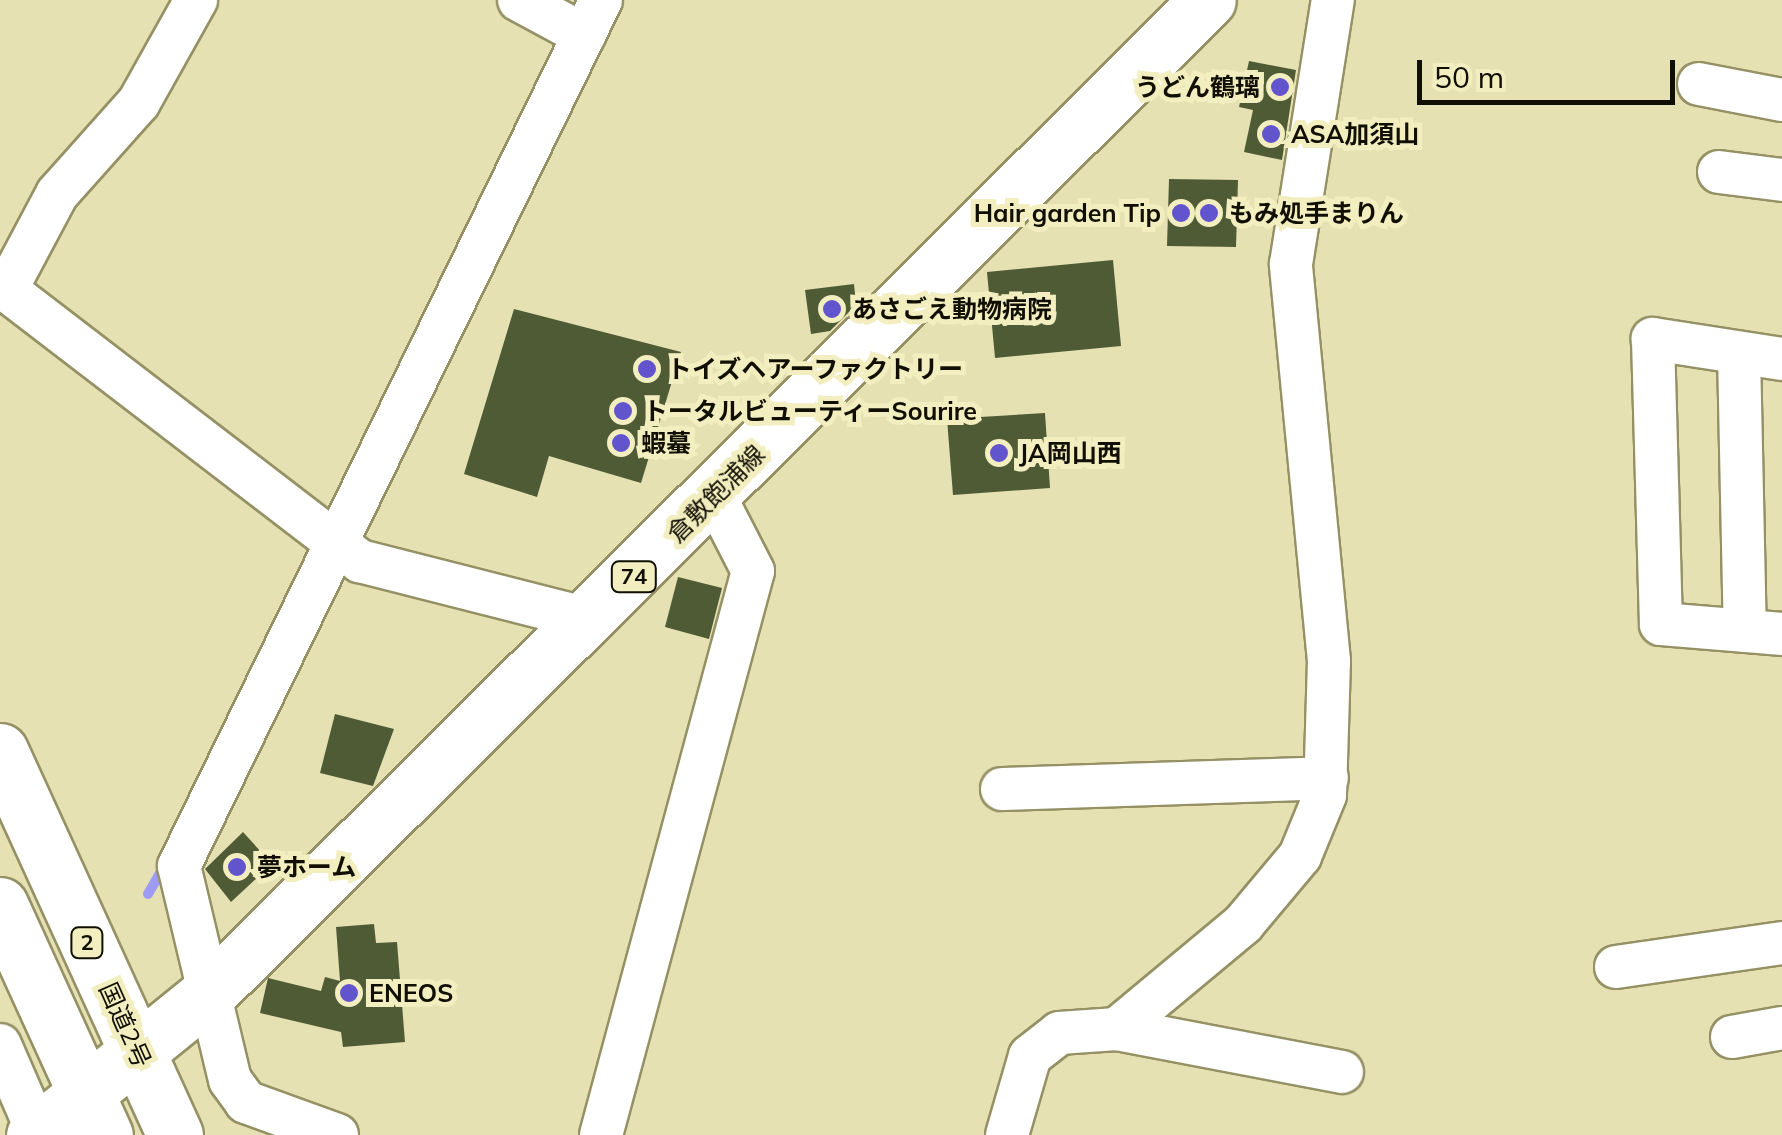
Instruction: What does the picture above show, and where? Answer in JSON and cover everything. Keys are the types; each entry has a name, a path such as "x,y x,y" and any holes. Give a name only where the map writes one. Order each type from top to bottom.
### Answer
{"main road":[{"name":"倉敷飽浦線","path":"37,1134 95,1114 136,1051 206,994 592,620 1208,0"},
{"name":"国道2号","path":"0,751 175,1135"},
{"path":"0,905 95,1114"}],"street":[{"path":"196,0 139,102 58,194 3,287 360,561 592,620"},
{"path":"336,1135 246,1102 220,1055 179,866 326,536 581,22 519,0"},
{"path":"1117,1029 1254,910 1300,856 1327,778 1330,661 1292,264 1333,0"},
{"path":"1699,84 1782,100"},
{"path":"1719,172 1782,180"},
{"path":"1739,353 1764,633 1661,624 1653,339 1782,359"},
{"path":"602,1135 753,572 714,495"},
{"path":"1002,789 1327,778"},
{"path":"1616,967 1782,944"},
{"path":"1732,1037 1782,1028"},
{"path":"1007,1135 1030,1056 1059,1033 1117,1029 1342,1072"},
{"path":"0,1046 37,1134"}],"building":[{"path":"1249,61 1296,70 1282,160 1244,152 1253,110 1239,107"},
{"path":"1169,179 1238,180 1236,247 1167,246"},
{"path":"1113,260 1121,346 995,358 987,272"},
{"name":"あさごえ動物病院","path":"854,284 856,305 830,331 811,334 805,290"},
{"path":"514,309 681,352 641,483 549,456 537,497 464,474"},
{"path":"1045,413 1050,488 953,495 947,419"},
{"path":"678,577 722,588 709,639 665,627"},
{"path":"335,714 394,729 373,786 320,773"},
{"path":"243,832 272,864 231,902 205,869"},
{"path":"374,924 376,943 397,942 405,1042 343,1047 341,1032 260,1013 268,978 321,991 325,977 340,981 336,927"}],"waterway":[{"path":"148,894 165,864"}],"place":[{"name":"うどん鶴璃","path":"1280,87"},
{"name":"ASA加須山","path":"1271,134"},
{"name":"Hair garden Tip","path":"1181,213"},
{"name":"もみ処手まりん","path":"1209,213"},
{"name":"あさごえ動物病院","path":"832,309"},
{"name":"トイズヘアーファクトリー","path":"647,369"},
{"name":"トータルビューティーSourire","path":"623,411"},
{"name":"蝦蟇","path":"621,443"},
{"name":"JA岡山西","path":"999,453"},
{"name":"夢ホーム","path":"237,867"},
{"name":"ENEOS","path":"349,993"}]}
